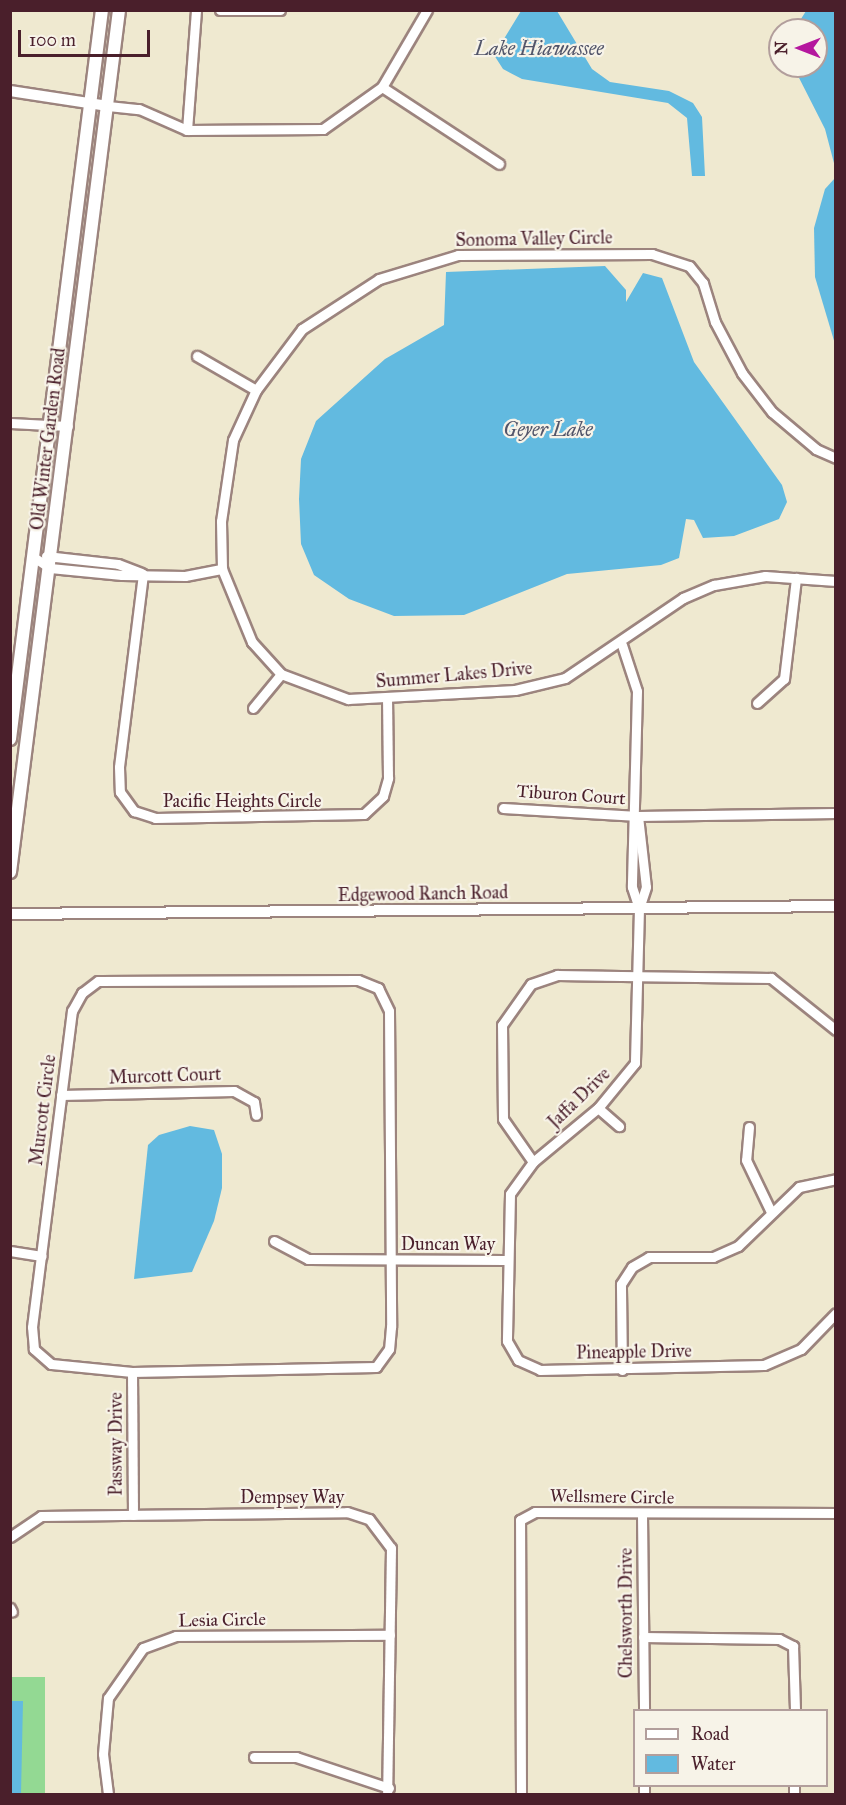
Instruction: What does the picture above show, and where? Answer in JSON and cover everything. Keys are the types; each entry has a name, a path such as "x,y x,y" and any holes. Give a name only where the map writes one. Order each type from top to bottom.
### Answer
{"main road":[{"name":"Old Winter Garden Road","path":"10,739 102,10"},
{"name":"Old Winter Garden Road","path":"10,872 119,10"}],"street":[{"path":"187,130 196,10"},
{"path":"220,10 280,10"},
{"path":"10,91 139,109 187,130 323,129 382,87 427,10"},
{"path":"382,87 499,164"},
{"name":"Sonoma Valley Circle","path":"222,569 221,522 233,440 256,390 303,329 341,300 410,265 458,255 652,254 689,266 703,283 715,322 742,373 772,412 836,458"},
{"path":"197,356 256,390"},
{"path":"10,423 68,426"},
{"path":"34,558 51,562 118,564 143,574 185,576 222,569"},
{"name":"Summer Lakes Drive","path":"222,569 236,612 281,674 325,694 387,700 515,690 565,678 622,645 683,598 738,578 836,580"},
{"name":"Pacific Heights Circle","path":"143,574 119,767 120,792 134,811 155,818 364,813 383,796 388,778 387,700"},
{"path":"757,703 784,679 796,578"},
{"name":"Jaffa Drive","path":"505,1260 510,1194 533,1162 598,1108 635,1063 639,908 645,887 638,816 636,674 622,645"},
{"path":"252,708 281,674"},
{"name":"Tiburon Court","path":"503,808 638,816 836,813"},
{"name":"Edgewood Ranch Road","path":"10,914 836,906"},
{"path":"533,1162 502,1119 502,1024 513,1004 531,984 558,975 771,978 836,1030"},
{"name":"Murcott Circle","path":"358,980 378,988 389,1011 391,1260 389,1349 376,1367 132,1372 73,1369 51,1364 34,1349 42,1256 72,1011 82,993 98,981 358,980"},
{"name":"Murcott Court","path":"61,1095 234,1091 254,1102 256,1115"},
{"path":"598,1108 619,1126"},
{"path":"749,1126 746,1160 771,1212"},
{"path":"622,1370 621,1284 632,1267 649,1257 712,1257 738,1246 799,1187 836,1179"},
{"name":"Duncan Way","path":"274,1241 308,1259 505,1260"},
{"path":"10,1251 42,1256"},
{"name":"Pineapple Drive","path":"505,1260 507,1341 518,1360 540,1370 622,1370 782,1360 836,1313"},
{"name":"Passway Drive","path":"132,1372 133,1515"},
{"name":"Dempsey Way","path":"10,1537 41,1516 347,1512 369,1518 391,1548 388,1791"},
{"name":"Wellsmere Circle","path":"521,1794 520,1520 535,1512 836,1513"},
{"name":"Chelsworth Drive","path":"642,1514 644,1709"},
{"name":"Lesia Circle","path":"108,1794 103,1754 108,1698 143,1648 176,1636 390,1635"},
{"path":"643,1637 778,1639 793,1646 795,1709"},
{"path":"254,1757 296,1757 388,1791"}],"green space":[{"path":"10,1677 45,1677 45,1794 11,1794"}],"water":[{"name":"Lake Hiawassee","path":"521,11 557,11 592,69 610,82 669,91 693,103 702,117 705,176 692,176 687,118 668,103 522,79 503,69 494,55"},
{"path":"806,11 835,11 835,167 825,129 799,78 828,78 828,18 802,18"},
{"path":"835,178 835,344 815,277 814,228 825,189"},
{"name":"Geyer Lake","path":"605,266 626,290 626,302 643,273 662,278 694,362 782,485 787,502 779,519 734,536 703,538 694,520 686,519 679,558 661,565 567,574 464,615 394,616 349,599 314,575 301,544 299,499 301,459 316,421 385,359 444,325 446,272"},
{"path":"190,1126 214,1130 222,1154 222,1188 214,1221 192,1272 134,1279 148,1145 159,1135"},
{"path":"11,1701 23,1701 21,1794 11,1794"}]}
